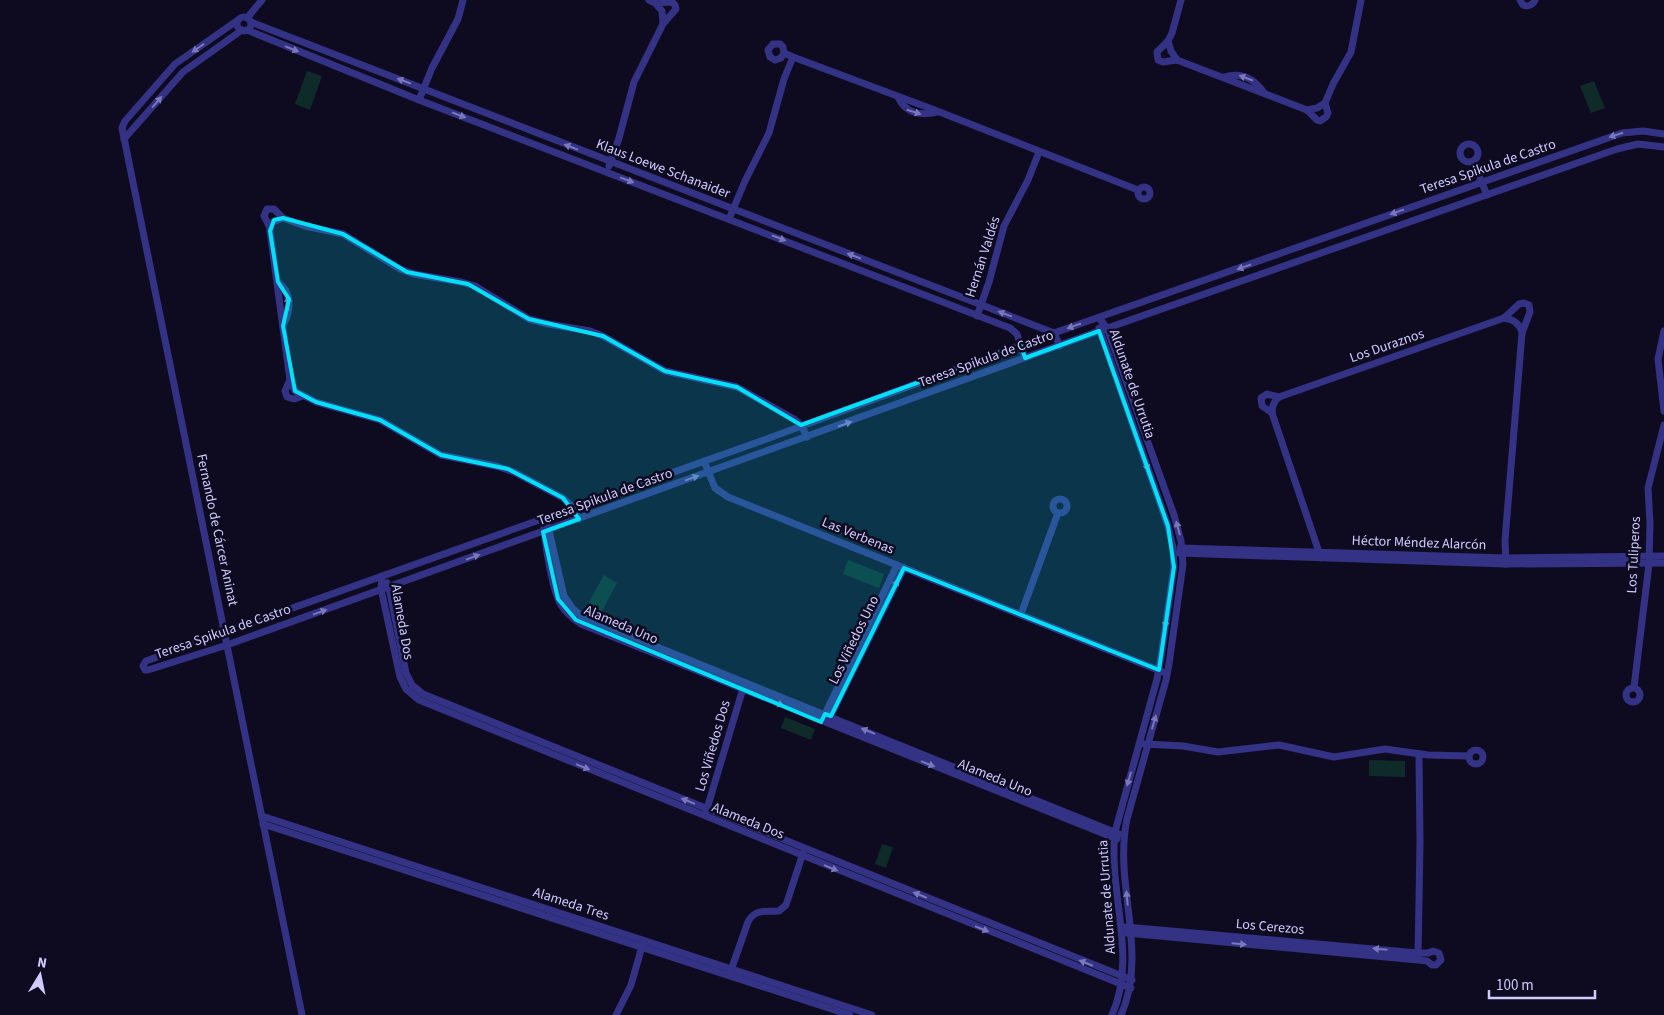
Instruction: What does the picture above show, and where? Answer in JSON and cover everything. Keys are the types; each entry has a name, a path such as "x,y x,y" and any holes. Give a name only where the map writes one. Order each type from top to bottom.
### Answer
{"street":[{"path":"249,20 262,0"},
{"path":"419,100 435,62 458,19 464,0"},
{"path":"1181,0 1176,23 1168,41 1158,50 1157,58 1162,62 1177,60 1224,77 1235,75 1247,77 1256,82 1264,93 1307,110 1317,120 1323,121 1328,114 1326,103 1333,84 1350,52 1361,0"},
{"path":"1520,0 1523,5 1528,6 1535,0"},
{"path":"652,1 662,11 663,24"},
{"path":"606,172 634,82 663,24 675,10 675,5 670,2 652,1"},
{"path":"242,17 249,20 251,26 183,72 124,139 122,128 124,123 175,64 242,17"},
{"path":"238,20 238,27 244,30"},
{"name":"Klaus Loewe Schanaider","path":"249,20 733,210 1054,333"},
{"name":"Klaus Loewe Schanaider","path":"244,30 419,100 1012,330 1017,334 1025,358"},
{"path":"1168,41 1171,51 1177,60"},
{"path":"784,53 898,97 903,106 914,113 937,112 1138,190"},
{"path":"729,219 745,181 769,133 784,79 793,57"},
{"path":"1307,110 1317,108 1326,103"},
{"name":"Teresa Spikula de Castro","path":"1664,134 1643,131 1622,133 1054,333 704,461 225,632 146,661 143,666 145,670 148,670 228,645 1099,331 1624,146 1645,144 1664,147"},
{"name":"Fernando de Cárcer Aninat","path":"124,139 302,1015"},
{"name":"Hernán Valdés","path":"977,316 989,282 1004,226 1028,180 1039,152"},
{"path":"1472,161 1487,195"},
{"path":"579,519 573,507 563,498 508,469 441,455 380,420 303,396 294,399 287,397 285,390 290,380 283,326 288,316 290,302 286,292 278,282 270,228 264,216 267,209 274,209 283,218 305,226 343,234 407,272 475,286 535,321 603,336 665,371 737,387 787,414 801,425 807,437"},
{"path":"270,228 274,220 283,218"},
{"path":"1323,239 1328,251"},
{"name":"Los Duraznos","path":"1320,555 1272,413 1262,406 1261,398 1265,394 1279,397 1504,318 1519,304 1524,303 1528,304 1530,312 1522,333 1505,561"},
{"name":"Aldunate de Urrutia","path":"1099,318 1108,328 1174,515 1183,551 1182,573 1168,674 1147,745 1124,839 1133,964 1131,984 1122,1015"},
{"name":"Aldunate de Urrutia","path":"1099,318 1099,331 1168,526 1174,550 1173,572 1159,670 1115,835 1123,959 1122,981 1118,1001 1112,1015"},
{"path":"1504,318 1515,321 1520,326 1522,333"},
{"path":"1664,331 1658,359 1664,411"},
{"path":"1054,333 1060,346"},
{"path":"1272,413 1273,404 1279,397"},
{"name":"Los Tuliperos","path":"1634,687 1648,560 1650,523 1648,488 1664,425"},
{"name":"Las Verbenas","path":"704,461 715,488 728,497 1168,674"},
{"path":"1021,614 1058,513"},
{"name":"Alameda Uno","path":"544,518 556,594 562,607 571,616 587,626 828,715 1124,839"},
{"name":"Héctor Méndez Alarcón","path":"1174,550 1505,561 1648,560 1664,563"},
{"name":"Héctor Méndez Alarcón","path":"1648,560 1664,556"},
{"name":"Los Viñedos Uno","path":"824,723 900,567"},
{"name":"Alameda Dos","path":"382,576 399,673 403,684 414,697 1131,984"},
{"name":"Alameda Uno","path":"744,685 824,723 1115,835"},
{"name":"Los Viñedos Dos","path":"706,813 744,685"},
{"path":"1139,744 1183,746 1224,752 1264,745 1279,745 1334,756 1385,749 1419,754 1469,756"},
{"path":"1418,956 1419,754"},
{"name":"Alameda Tres","path":"263,820 642,944 872,1015"},
{"path":"730,972 748,922 752,916 762,910 779,911 786,905 804,852"},
{"name":"Los Cerezos","path":"1120,930 1418,956 1428,953"},
{"path":"616,1015 631,985 642,944"},
{"path":"1432,951 1440,955 1441,960 1434,966 1430,965 1427,961 1428,953 1432,951"},
{"name":"Los Cerezos","path":"1418,956 1427,961"},
{"name":"Alameda Tres","path":"730,972 850,1015"}],"highlighted area":[{"path":"283,218 343,234 407,272 468,284 529,319 603,336 665,371 737,387 801,425 1021,345 1025,358 1099,331 1168,526 1174,567 1159,670 904,568 831,716 825,714 821,722 576,620 558,599 543,532 579,519 563,498 508,469 441,455 380,420 316,402 295,391 283,326 289,299 278,282 270,231 274,220"}],"green space":[{"path":"307,71 322,76 310,110 295,104"},
{"path":"1594,81 1605,108 1591,113 1580,86"},
{"path":"848,560 884,574 879,588 843,574"},
{"path":"604,575 617,583 601,613 587,606"},
{"path":"785,717 815,729 811,740 781,728"},
{"path":"1369,760 1405,761 1405,777 1369,776"},
{"path":"882,844 893,847 886,868 875,864"}]}
